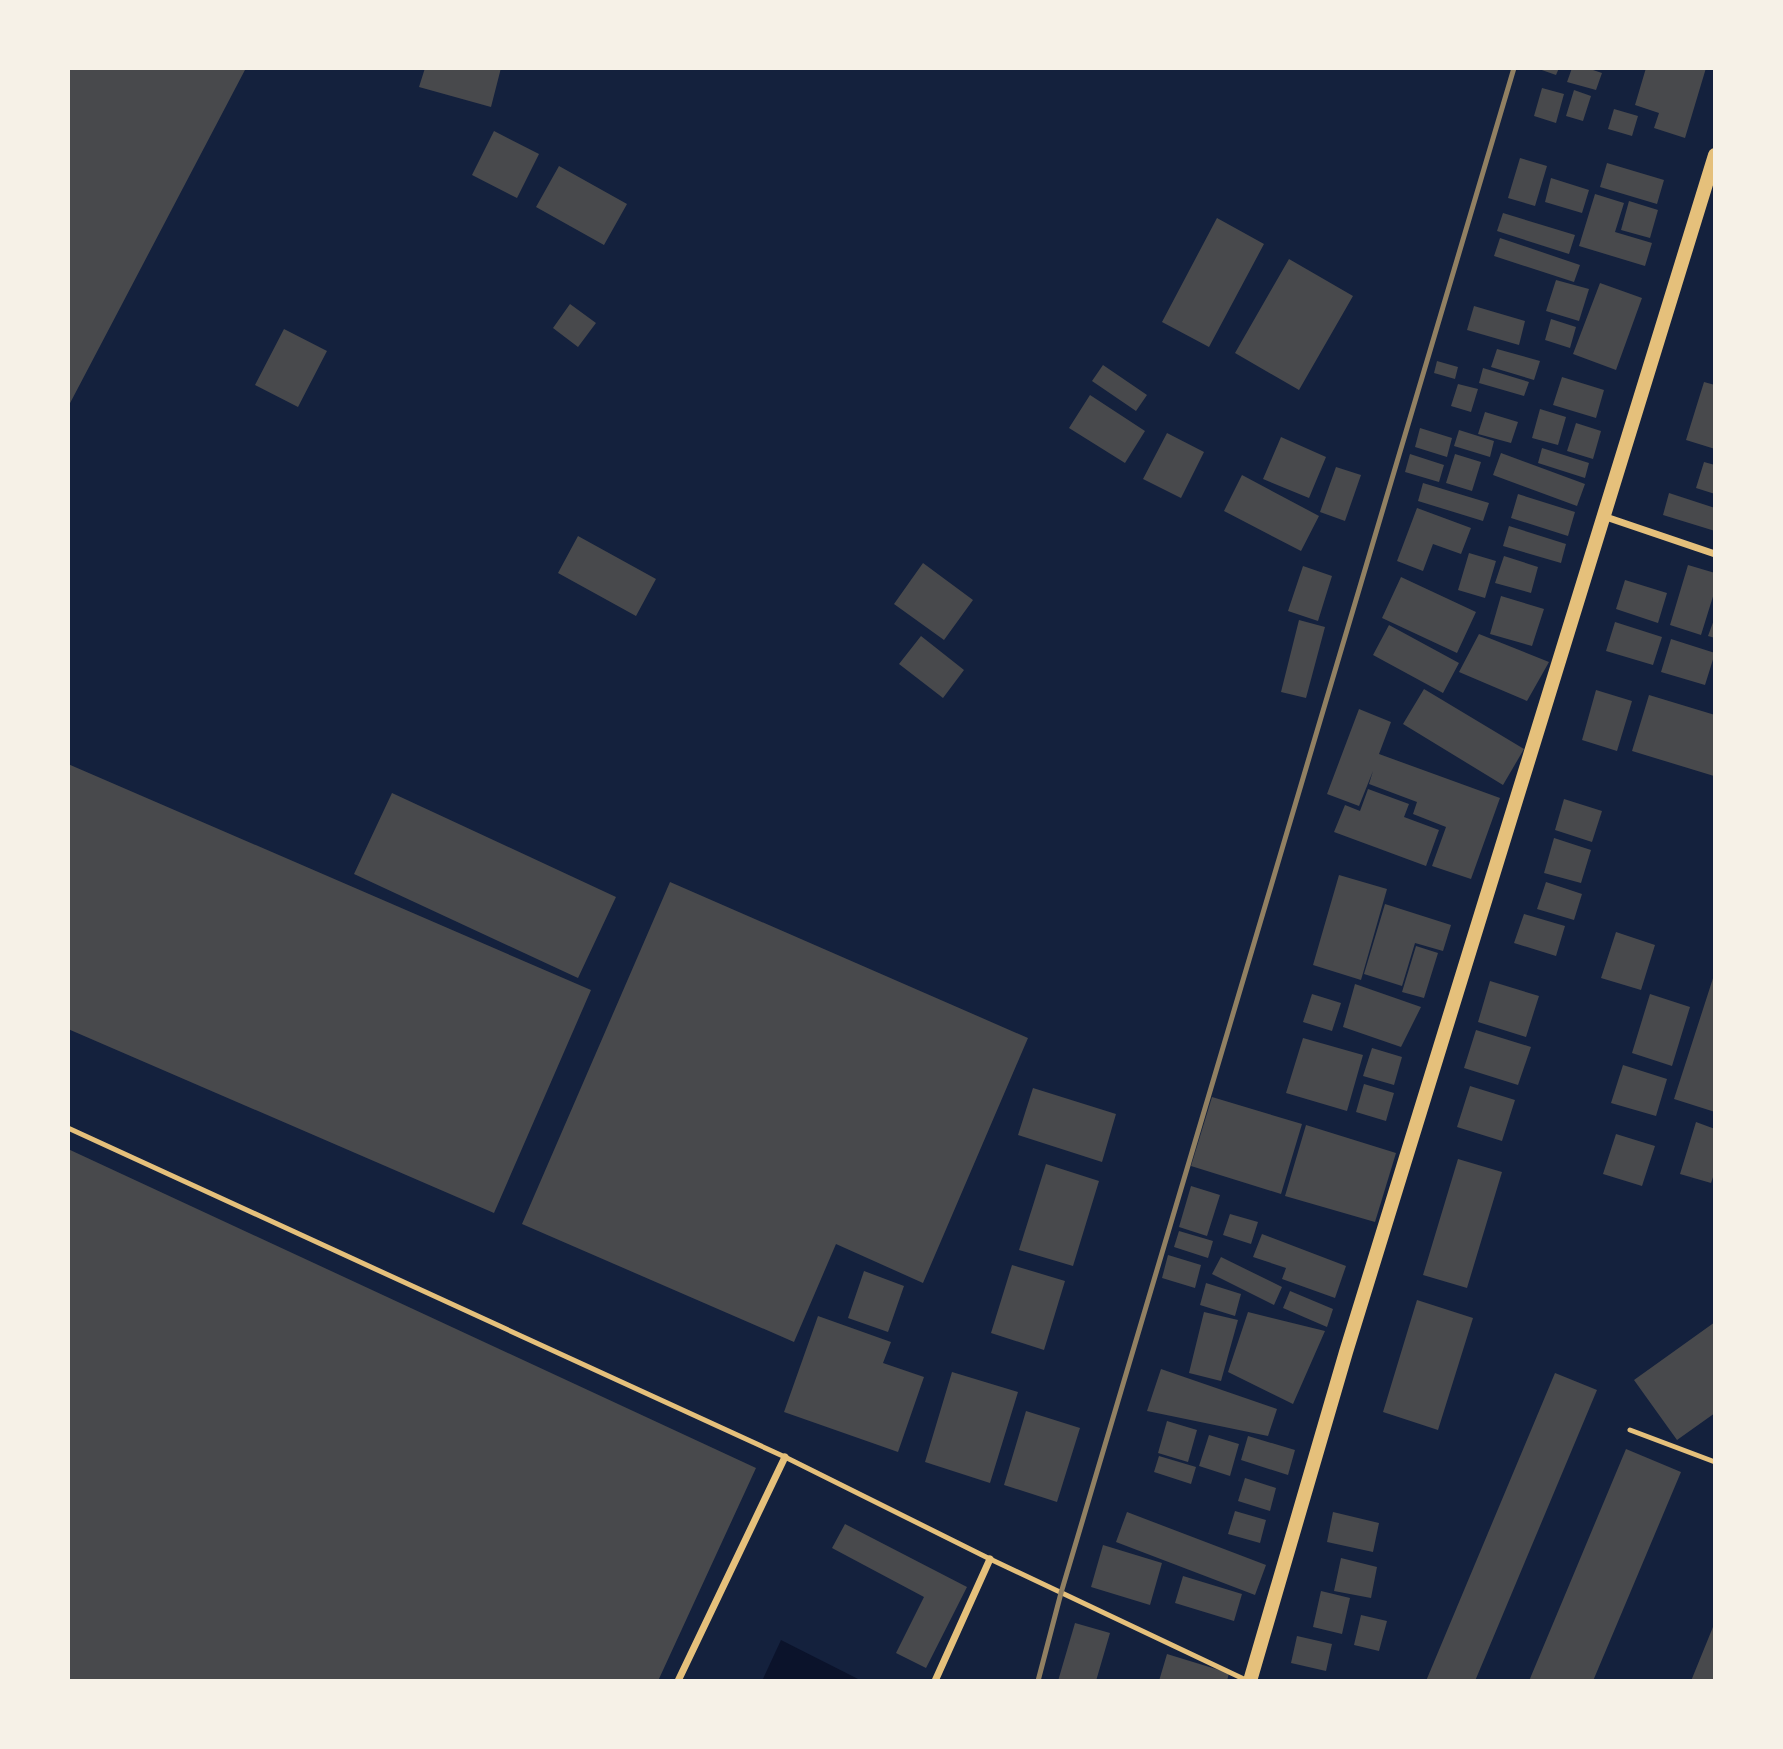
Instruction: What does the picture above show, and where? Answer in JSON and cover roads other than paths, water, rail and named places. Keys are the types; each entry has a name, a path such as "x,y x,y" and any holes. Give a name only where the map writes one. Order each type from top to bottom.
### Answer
{"main road":[{"path":"1249,1681 1346,1352 1715,155"}],"street":[{"path":"1603,516 1715,554"},
{"path":"678,1681 786,1457"},
{"path":"934,1681 990,1559"}],"lane":[{"path":"68,1128 786,1457 990,1559 1249,1681"},
{"path":"1630,1430 1715,1462"}],"water":[{"path":"781,1640 862,1681 762,1681"}],"railway":[{"path":"1038,1681 1061,1593 1514,68"}]}
